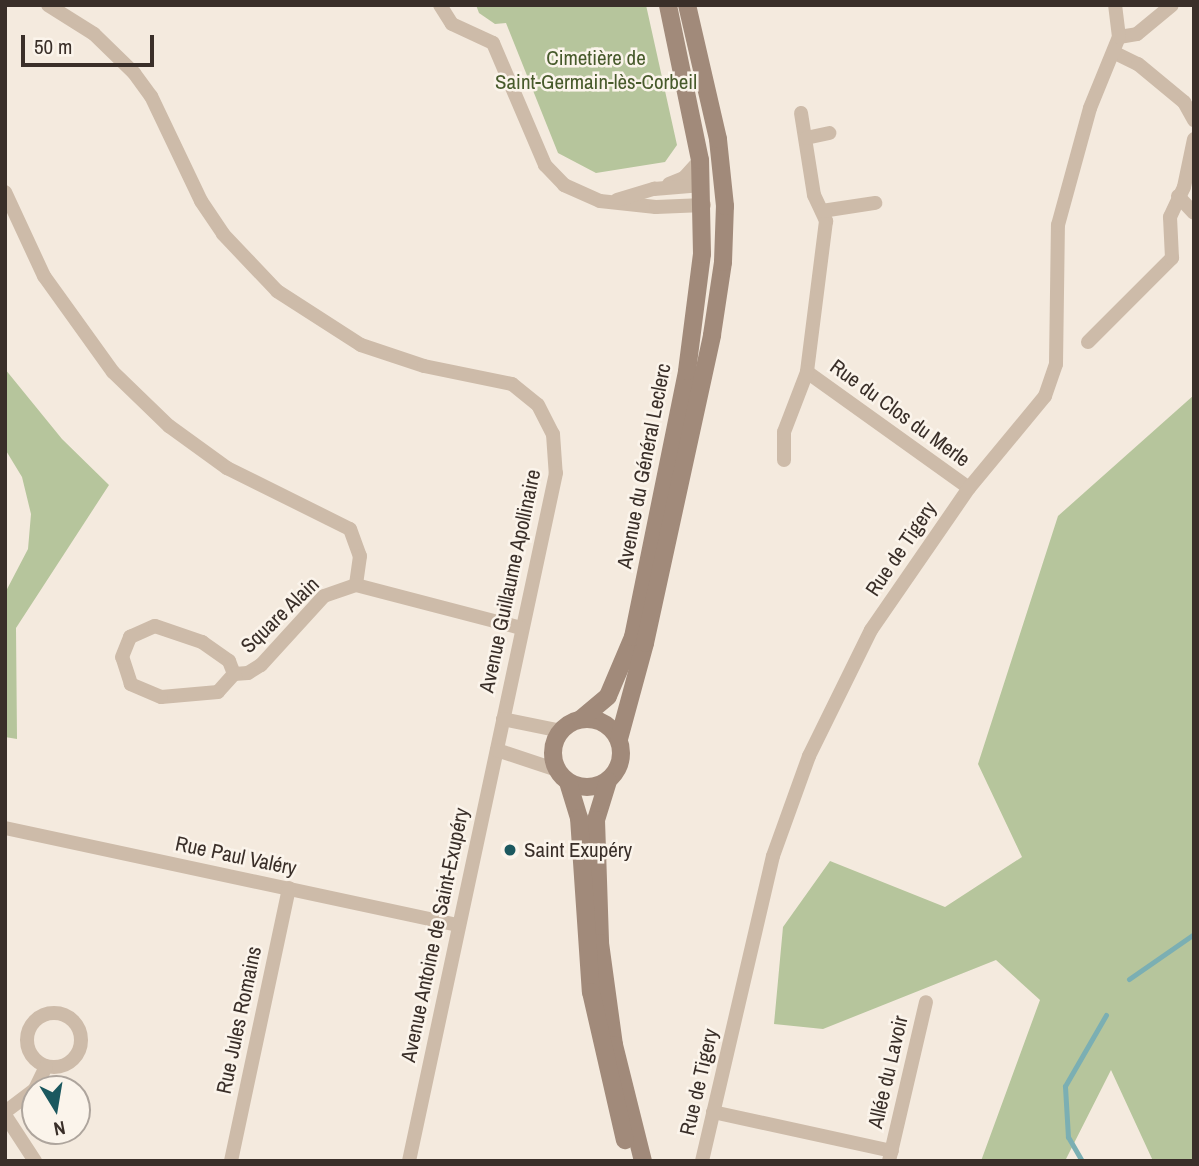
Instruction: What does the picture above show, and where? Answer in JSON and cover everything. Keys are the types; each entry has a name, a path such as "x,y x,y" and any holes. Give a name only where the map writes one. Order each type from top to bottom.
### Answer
{"main road":[{"name":"Avenue du Général Leclerc","path":"643,1161 614,1045 600,943 596,820 608,780 621,762 619,739 645,643 693,420 723,262 668,5"},
{"name":"Avenue du Général Leclerc","path":"677,5 691,44 700,48"},
{"name":"Avenue du Général Leclerc","path":"561,731 582,719 608,696 633,637 687,371 709,199 700,48 687,5"},
{"path":"582,719 608,725 619,739"},
{"path":"561,731 553,750 579,818 591,992 631,1161"},
{"path":"563,776 589,787 608,780"}],"street":[{"name":"Avenue Guillaume Apollinaire","path":"48,5 94,33 134,73 151,96 201,201 223,234 277,291 361,345 424,366 499,378 526,393 538,405 552,433 556,473 502,719"},
{"path":"440,5 452,24 493,43 550,172 589,199 656,207 709,199"},
{"path":"1115,5 1119,37 1137,34 1172,5"},
{"name":"Rue de Tigery","path":"702,1161 773,856 809,756 871,630 969,488 1045,396 1056,364 1058,225 1090,108 1115,53 1119,37"},
{"path":"1115,53 1138,64 1184,102 1194,120"},
{"name":"Rue du Clos du Merle","path":"783,460 784,432 807,372 826,221 814,195 801,113"},
{"path":"806,138 829,133"},
{"path":"1088,342 1172,258 1170,217 1184,187 1194,139"},
{"path":"609,202 684,178 700,160"},
{"path":"654,189 709,199"},
{"path":"5,192 44,276 113,372 169,426 227,468 350,529 360,556 356,585 522,628"},
{"path":"1178,196 1194,213"},
{"path":"822,211 874,203"},
{"name":"Rue du Clos du Merle","path":"807,372 969,488"},
{"name":"Square Alain","path":"234,674 229,661 202,642 155,626 130,638 122,657 131,684 161,697 219,692 234,674 261,666 330,592 356,585"},
{"path":"502,719 561,731"},
{"name":"Avenue Antoine de Saint-Exupéry","path":"409,1161 502,719"},
{"path":"497,750 563,776"},
{"name":"Rue Paul Valéry","path":"5,828 459,925"},
{"name":"Rue Jules Romains","path":"231,1161 289,888"},
{"name":"Allée du Lavoir","path":"891,1156 926,1002"},
{"path":"35,1161 5,1114 35,1089 46,1066"},
{"path":"713,1112 891,1156"}],"green space":[{"name":"Cimetière de Saint-Germain-lès-Corbeil","path":"476,5 646,5 677,145 665,162 596,173 558,153 506,23 495,24 479,13"},
{"path":"5,369 62,439 109,485 16,628 17,739 5,737 5,593 28,549 31,514 22,477 5,449"},
{"path":"1194,395 1194,1161 1153,1161 1111,1070 1065,1161 981,1161 1040,1000 996,960 823,1029 774,1024 783,927 830,861 945,907 1022,857 978,764 1058,516"}],"waterway":[{"path":"1129,979 1194,934"},
{"path":"1082,1161 1068,1137 1065,1086 1106,1015"}],"place":[{"name":"Saint Exupéry","path":"510,850"}]}
